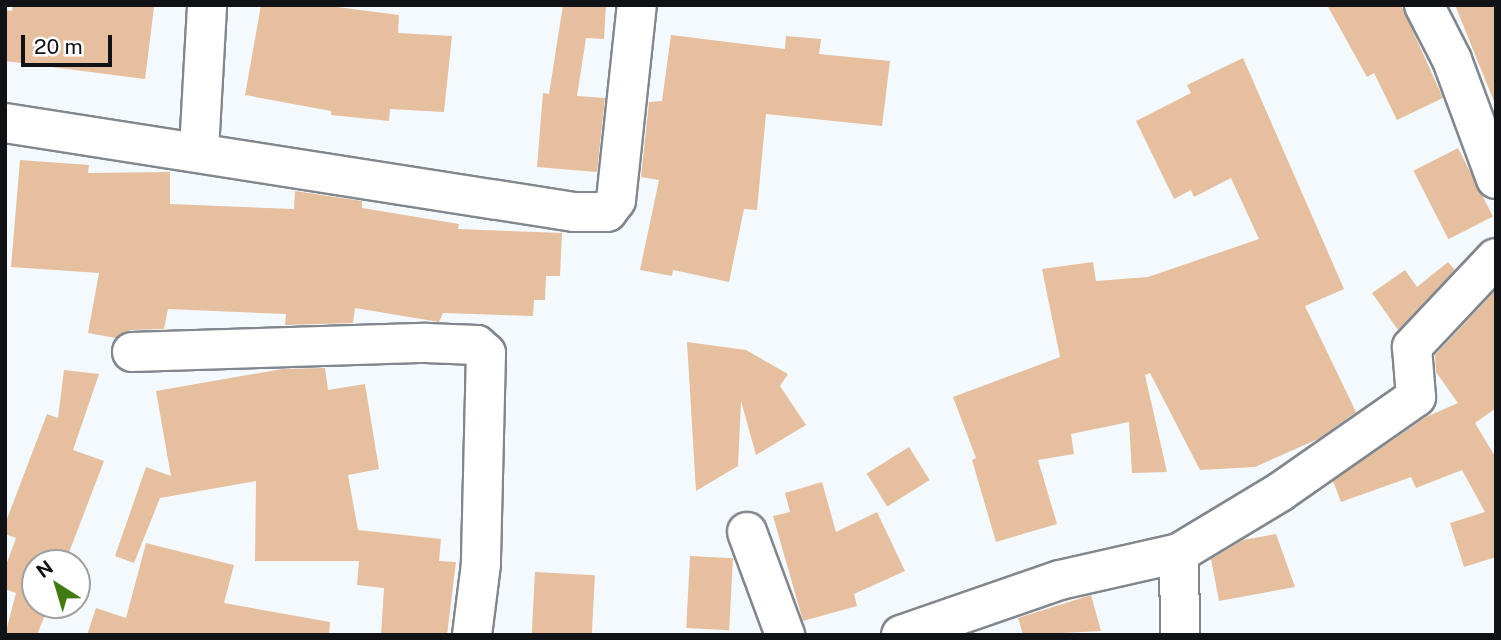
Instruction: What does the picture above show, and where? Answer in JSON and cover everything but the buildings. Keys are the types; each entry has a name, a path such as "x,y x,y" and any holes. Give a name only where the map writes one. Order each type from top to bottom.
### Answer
{"street":[{"path":"199,150 207,5"},
{"path":"5,123 199,150 574,212 607,212 616,200 637,5"},
{"path":"1424,5 1452,60 1496,179"},
{"path":"901,635 1060,580 1179,553 1280,492 1416,397 1412,347 1496,258"},
{"path":"132,352 426,343 477,345 486,353 481,564 472,635"},
{"path":"747,533 786,635"},
{"path":"1179,553 1180,635"}]}
